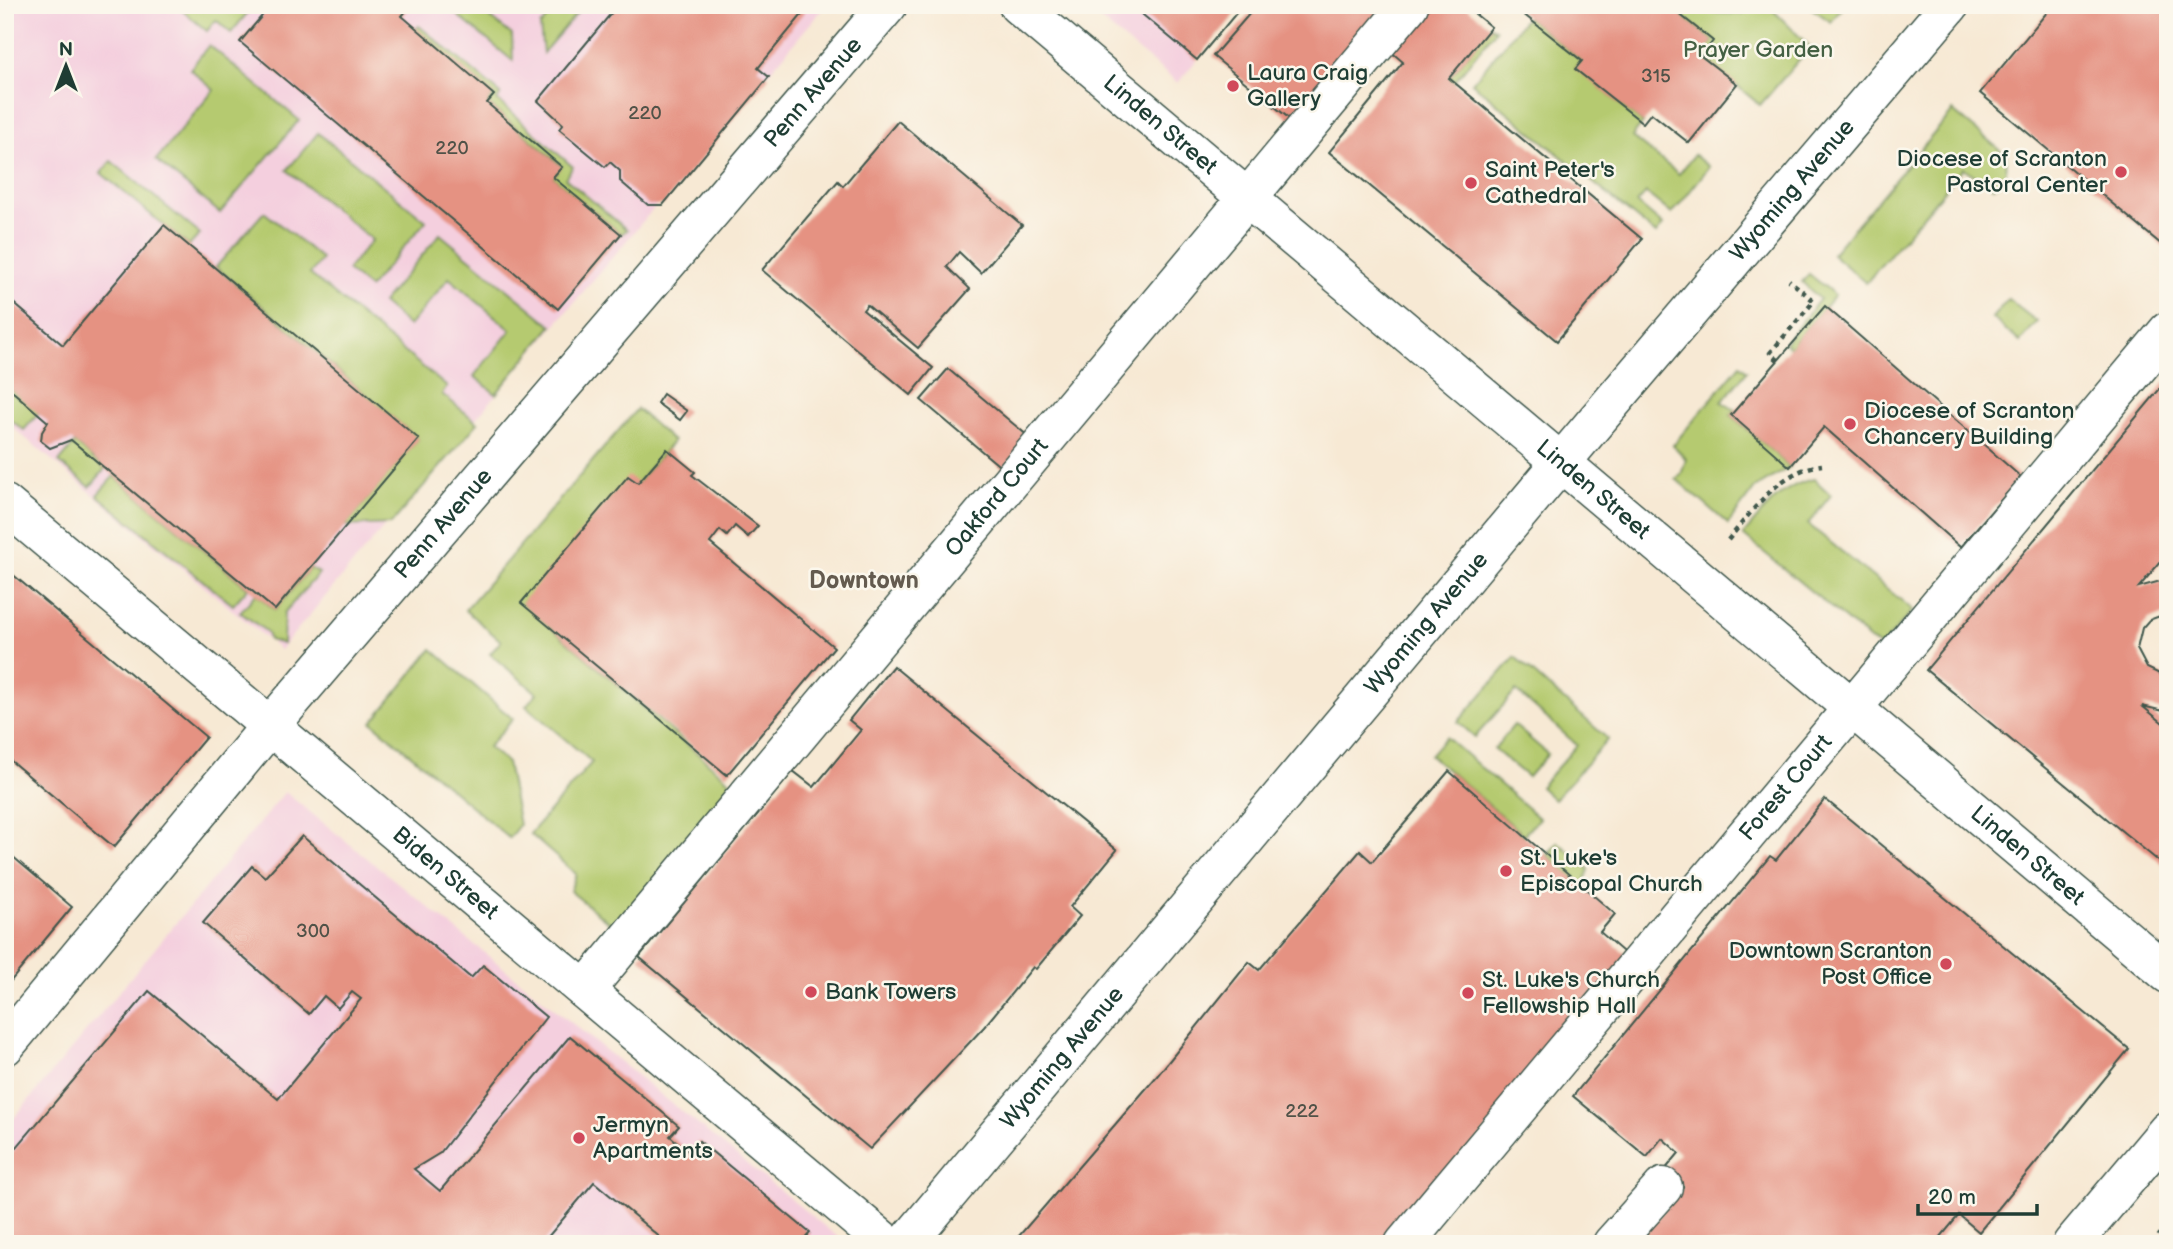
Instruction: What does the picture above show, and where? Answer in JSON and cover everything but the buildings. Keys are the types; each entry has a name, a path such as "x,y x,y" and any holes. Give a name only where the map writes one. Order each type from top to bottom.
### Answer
{"main road":[{"name":"Penn Avenue","path":"5,1046 270,726 888,5"},
{"name":"Linden Street","path":"1018,5 2168,974"},
{"name":"Oakford Court","path":"585,990 1409,5"},
{"name":"Wyoming Avenue","path":"906,1244 1561,463 1950,5"},
{"name":"Forest Court","path":"1404,1244 1854,710 2168,331"},
{"name":"Biden Street","path":"5,504 887,1244"},
{"path":"2072,1244 2168,1130"},
{"path":"1612,1244 1663,1187"}],"path":[{"path":"1778,360 1770,353 1814,301 1789,280"},
{"path":"1728,540 1777,485 1811,467 1822,465"},
{"path":"2152,1244 2168,1225"}],"shaded area":[{"path":"5,5 826,5 280,650 5,421"},
{"path":"1082,5 1241,5 1178,83"},
{"path":"285,792 844,1242 5,1244 5,1129"}],"green space":[{"path":"186,5 215,5 221,10 225,5 254,5 231,33 216,20 207,31 182,10"},
{"path":"559,5 584,5 543,53 540,26"},
{"name":"Prayer Garden","path":"1668,5 1690,5 1699,11 1702,6 1716,13 1743,14 1743,5 1768,5 1810,47 1760,105 1701,56 1713,41"},
{"name":"Prayer Garden","path":"1807,5 1845,5 1831,22"},
{"path":"451,10 483,12 512,35 513,61"},
{"path":"1527,17 1582,61 1576,68 1643,123 1632,137 1679,174 1694,155 1709,167 1672,214 1646,193 1637,203 1663,225 1656,234 1472,83"},
{"path":"419,26 501,94 497,100 573,167 565,178 627,230 621,234 553,177 562,166 487,103 494,95 416,29"},
{"path":"1491,26 1496,30 1454,82 1449,78"},
{"path":"209,45 299,120 220,213 156,160 214,90 190,69"},
{"path":"1953,111 2006,155 2004,178 1993,187 1963,168 1866,283 1832,254"},
{"path":"318,133 426,221 369,288 347,270 372,240 287,170"},
{"path":"111,161 200,234 189,246 101,173"},
{"path":"264,212 322,259 310,274 447,387 442,394 478,423 391,524 345,526 418,439 216,267"},
{"path":"440,234 552,326 496,394 474,376 511,330 449,278 409,326 382,303"},
{"path":"1809,274 1835,295 1790,347 1785,343 1820,299 1802,282"},
{"path":"2008,299 2037,322 2020,342 1992,318"},
{"path":"1740,365 1747,371 1722,402 1735,410 1731,415 1790,467 1755,488 1728,524 1676,479 1681,475 1686,459 1673,445"},
{"path":"5,385 39,413 24,430 5,416"},
{"path":"637,409 673,441 638,483 522,603 732,783 616,928 570,891 576,874 530,834 592,762 526,706 537,693 490,654 501,641 465,610"},
{"path":"75,443 105,469 90,487 59,462"},
{"path":"114,476 248,588 233,605 97,495"},
{"path":"1814,479 1831,495 1808,524 1913,610 1880,648 1743,535 1783,493 1802,482"},
{"path":"310,568 319,573 284,613 283,644 269,640 267,632 240,612 256,594 275,610"},
{"path":"432,649 513,719 488,747 507,763 519,825 509,838 372,722"},
{"path":"1515,657 1608,739 1554,800 1540,787 1577,745 1516,691 1475,737 1458,722"},
{"path":"1514,725 1548,754 1528,777 1494,749"},
{"path":"1446,737 1539,818 1524,835 1430,755"},
{"path":"1558,842 1589,869 1583,887 1547,855"}],"place":[{"name":"Laura Craig Gallery","path":"1233,86"},
{"name":"Diocese of Scranton Pastoral Center","path":"2121,172"},
{"name":"Saint Peter's Cathedral","path":"1471,183"},
{"name":"Diocese of Scranton Chancery Building","path":"1850,424"},
{"name":"St. Luke's Episcopal Church","path":"1506,871"},
{"name":"Downtown Scranton Post Office","path":"1946,964"},
{"name":"Bank Towers","path":"811,992"},
{"name":"St. Luke's Church Fellowship Hall","path":"1468,993"},
{"name":"Jermyn Apartments","path":"579,1138"}],"district":[{"name":"Downtown","path":"864,580"}]}
